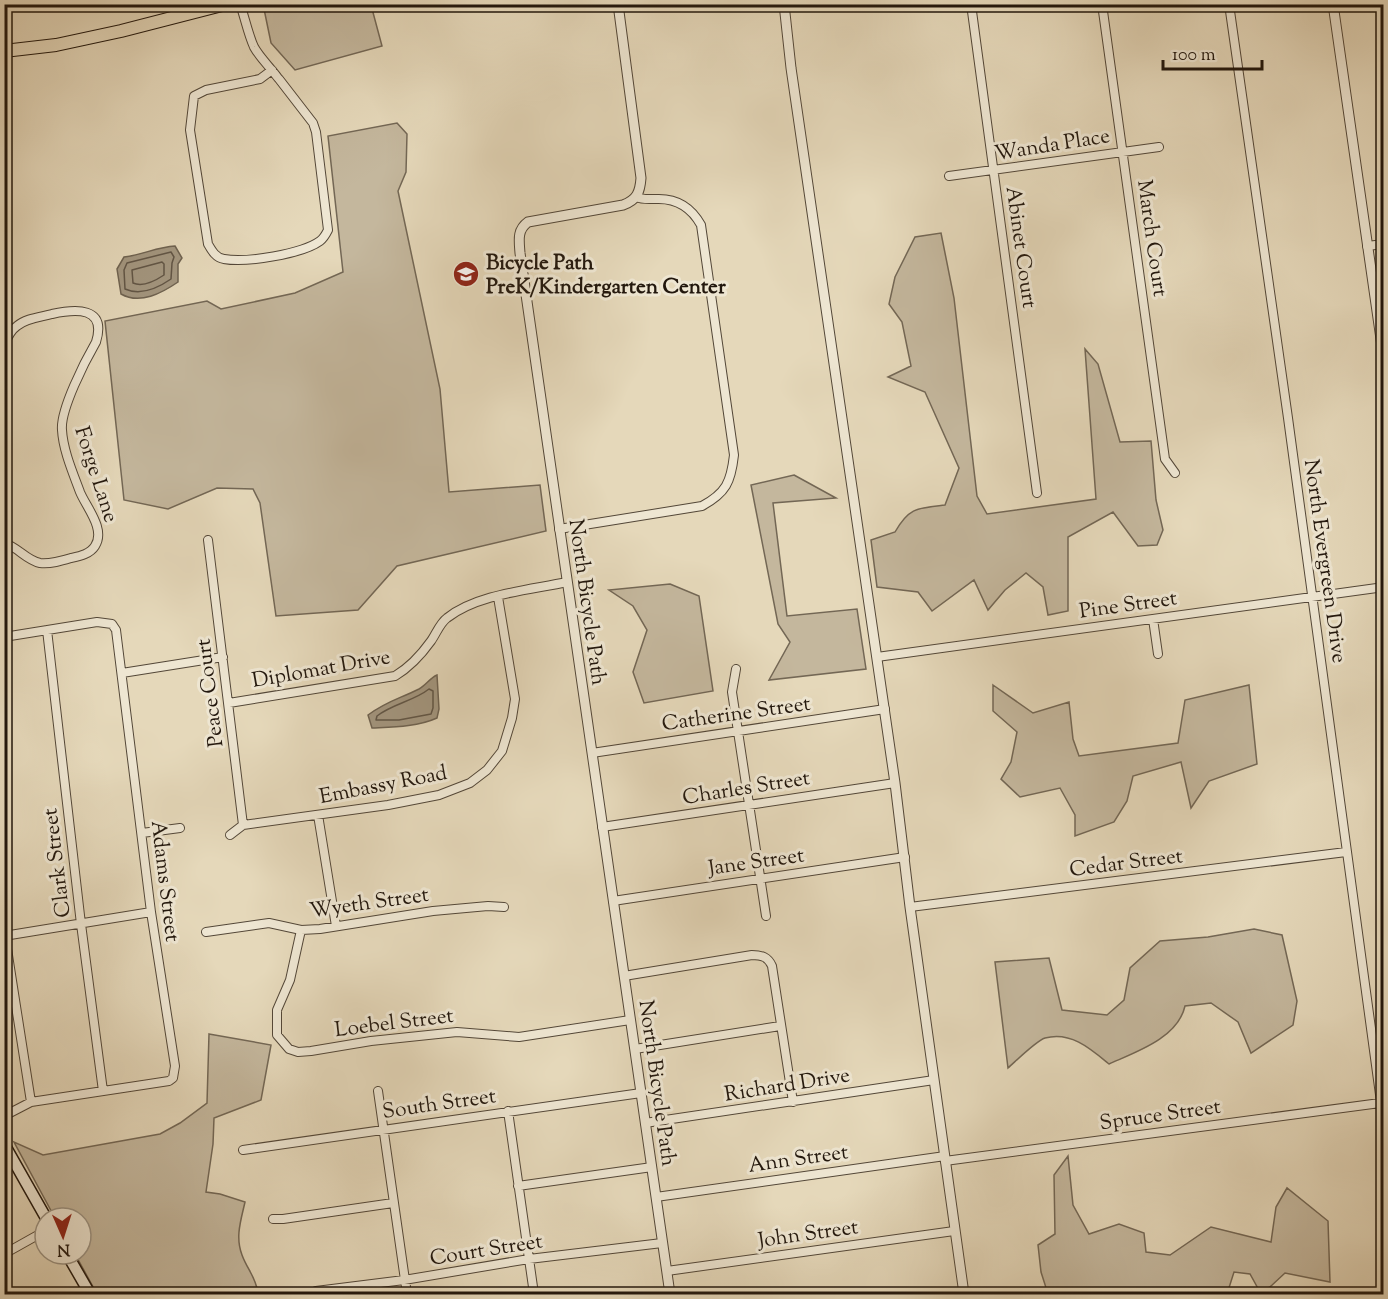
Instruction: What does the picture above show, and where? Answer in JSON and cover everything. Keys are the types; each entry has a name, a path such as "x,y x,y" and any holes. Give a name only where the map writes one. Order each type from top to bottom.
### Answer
{"main road":[{"path":"4,51 56,45 226,4"},
{"path":"4,1144 39,1206"},
{"path":"74,1266 90,1294"}],"street":[{"path":"240,4 255,48 313,123 328,230 323,239 312,246 294,251 248,260 223,259 213,253 208,244 190,130 194,96 206,90 260,79 272,70"},
{"path":"560,529 702,506 714,500 726,488 732,474 734,455 701,225 688,208 679,203 670,200 636,198 640,190 641,178 618,4"},
{"path":"784,4 791,68 896,783 910,908 964,1294"},
{"name":"Abinet Court","path":"971,4 1037,493"},
{"name":"March Court","path":"1102,4 1165,459 1175,472"},
{"name":"North Evergreen Drive","path":"1229,4 1313,597 1383,1124"},
{"path":"1333,4 1383,360"},
{"name":"Wanda Place","path":"949,176 1159,147"},
{"name":"North Bicycle Path","path":"636,198 623,205 528,222 521,227 519,234 521,263 670,1294"},
{"path":"1367,246 1383,244"},
{"name":"Forge Lane","path":"4,345 16,326 24,321 46,315 76,310 89,313 97,325 96,342 64,411 62,430 64,446 81,494 96,526 98,534 96,545 82,556 43,563 36,562 4,543"},
{"name":"Peace Court","path":"208,540 243,825"},
{"name":"Diplomat Drive","path":"229,703 395,676 408,668 446,619 472,604 567,582"},
{"name":"Pine Street","path":"878,657 1383,587"},
{"name":"Embassy Road","path":"243,825 440,795 470,783 487,770 502,751 515,699 498,597"},
{"path":"1153,619 1158,654"},
{"name":"Adams Street","path":"4,637 97,622 112,624 118,636 151,912 174,1073 168,1082 31,1102 4,1116"},
{"name":"Clark Street","path":"47,630 103,1091"},
{"path":"122,673 223,657"},
{"path":"736,669 732,692 766,916"},
{"name":"Catherine Street","path":"592,753 885,709"},
{"name":"Charles Street","path":"602,827 896,783"},
{"path":"318,815 336,926"},
{"path":"230,835 243,825"},
{"path":"142,833 180,828"},
{"name":"Cedar Street","path":"910,908 1346,852"},
{"name":"Jane Street","path":"613,901 905,857"},
{"path":"4,902 5,936 31,1102"},
{"name":"Wyeth Street","path":"206,932 269,923 301,930 433,911 488,906 504,908"},
{"path":"5,936 151,912"},
{"name":"Loebel Street","path":"301,930 290,980 277,1010 277,1035 289,1049 298,1052 371,1041 457,1032 519,1037 630,1020"},
{"path":"624,976 752,955 760,955 768,959 772,966 792,1102"},
{"path":"635,1049 780,1026"},
{"name":"Richard Drive","path":"645,1123 934,1080"},
{"path":"378,1091 407,1294"},
{"name":"South Street","path":"243,1150 641,1093"},
{"name":"Spruce Street","path":"945,1158 1380,1103"},
{"path":"508,1111 534,1294"},
{"name":"Ann Street","path":"657,1197 945,1158"},
{"path":"518,1186 652,1167"},
{"path":"273,1219 283,1220 393,1203"},
{"name":"John Street","path":"667,1270 954,1231"},
{"path":"4,1254 33,1238"},
{"name":"Court Street","path":"316,1291 405,1280 530,1259 662,1243"}],"shaded area":[{"path":"281,5 371,5 382,46 295,70 271,43 264,9"},
{"path":"397,123 407,134 406,172 398,191 440,389 449,492 540,485 546,531 397,566 358,610 276,616 260,503 253,489 217,488 168,509 124,500 105,321 207,301 221,309 295,293 343,272 328,136"},
{"path":"941,233 954,298 977,496 987,514 1096,499 1085,349 1098,364 1120,442 1151,441 1156,500 1163,530 1157,545 1138,546 1113,512 1068,537 1068,611 1048,615 1043,587 1026,573 1005,590 988,610 974,580 932,611 918,592 877,587 871,540 895,532 905,518 915,510 945,505 959,468 925,392 888,377 911,366 902,322 889,304 895,277 915,237"},
{"path":"794,475 836,498 773,503 787,616 857,609 866,669 769,680 790,642 778,624 751,485"},
{"path":"670,584 699,596 713,691 644,703 633,672 647,630 633,606 609,590"},
{"path":"993,685 1033,713 1069,702 1073,739 1079,756 1178,743 1185,700 1249,685 1257,764 1209,781 1191,808 1181,762 1133,776 1127,801 1114,822 1075,836 1075,815 1060,788 1020,797 1001,779 1011,762 1017,732 993,711"},
{"path":"1254,929 1282,935 1297,1001 1293,1025 1251,1053 1238,1022 1211,1003 1185,1006 1181,1017 1165,1035 1143,1049 1109,1064 1080,1043 1054,1036 1037,1043 1008,1068 995,962 1049,958 1062,1010 1107,1015 1124,1000 1130,968 1160,941 1208,937"},
{"path":"209,1034 271,1045 261,1100 214,1118 213,1144 206,1192 245,1202 239,1229 239,1242 258,1294 97,1294 82,1266 93,1266 93,1206 49,1206 14,1142 43,1155 160,1134 180,1123 207,1103"},
{"path":"1068,1156 1073,1205 1089,1234 1119,1224 1144,1233 1146,1252 1170,1255 1211,1227 1271,1242 1276,1207 1287,1188 1328,1221 1330,1282 1285,1273 1270,1287 1260,1292 1250,1274 1234,1272 1227,1294 1048,1294 1041,1272 1038,1245 1055,1234 1054,1175"}],"water":[{"path":"175,246 182,258 178,264 178,282 158,294 143,298 121,294 117,269 124,257"},
{"path":"437,675 439,709 437,718 413,725 372,728 368,715 387,703 419,689"}],"place":[{"name":"Bicycle Path PreK/Kindergarten Center","path":"466,274"}]}
